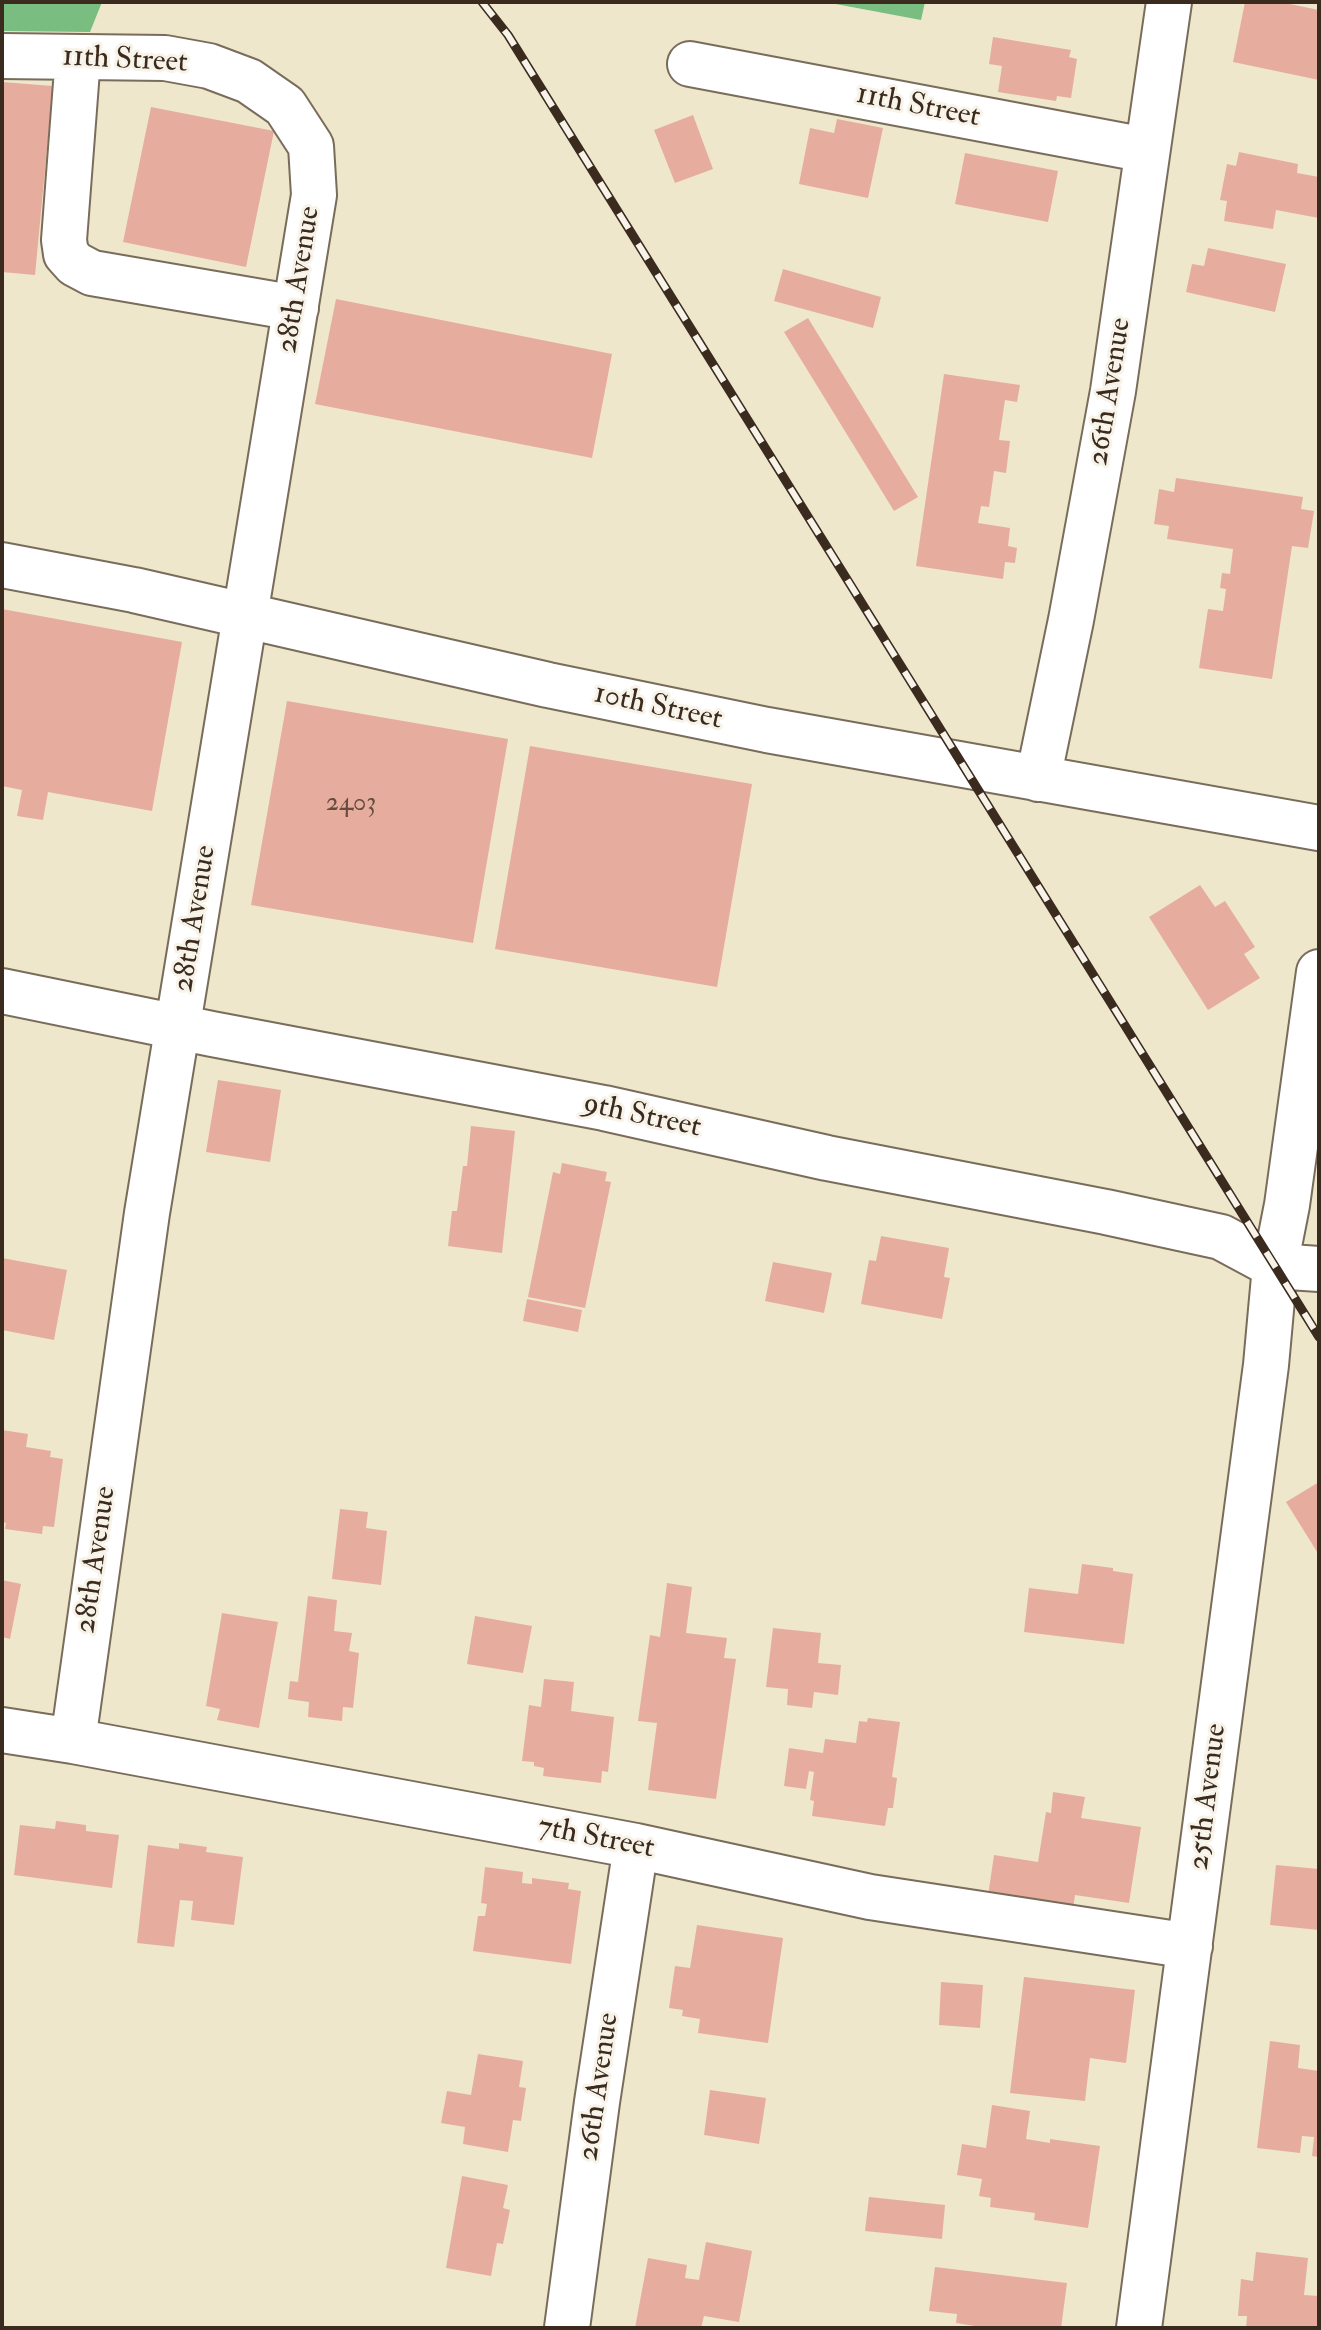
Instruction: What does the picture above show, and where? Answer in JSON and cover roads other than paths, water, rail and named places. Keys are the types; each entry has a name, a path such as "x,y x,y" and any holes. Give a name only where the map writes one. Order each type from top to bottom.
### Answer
{"street":[{"name":"26th Avenue","path":"1038,779 1113,391 1169,2"},
{"name":"11th Street","path":"2,56 165,58 209,66 249,81 285,106"},
{"path":"78,57 64,240 66,254 75,264 92,273 296,308"},
{"name":"11th Street","path":"690,64 1146,150"},
{"name":"28th Avenue","path":"73,1741 112,1449 221,755 247,616 314,195 311,146 285,106"},
{"name":"10th Street","path":"2,565 134,590 548,685 767,730 1319,828"},
{"name":"25th Avenue","path":"1139,2328 1266,1365 1275,1266 1287,1205 1319,972"},
{"name":"9th Street","path":"2,991 179,1028 604,1108 827,1158 1192,1230 1221,1237 1275,1266"},
{"path":"1275,1266 1319,1269"},
{"name":"7th Street","path":"2,1730 636,1846 870,1897 1190,1946"},
{"name":"26th Avenue","path":"567,2328 636,1846"}],"railway":[{"path":"482,2 508,35 1319,1337"}]}
